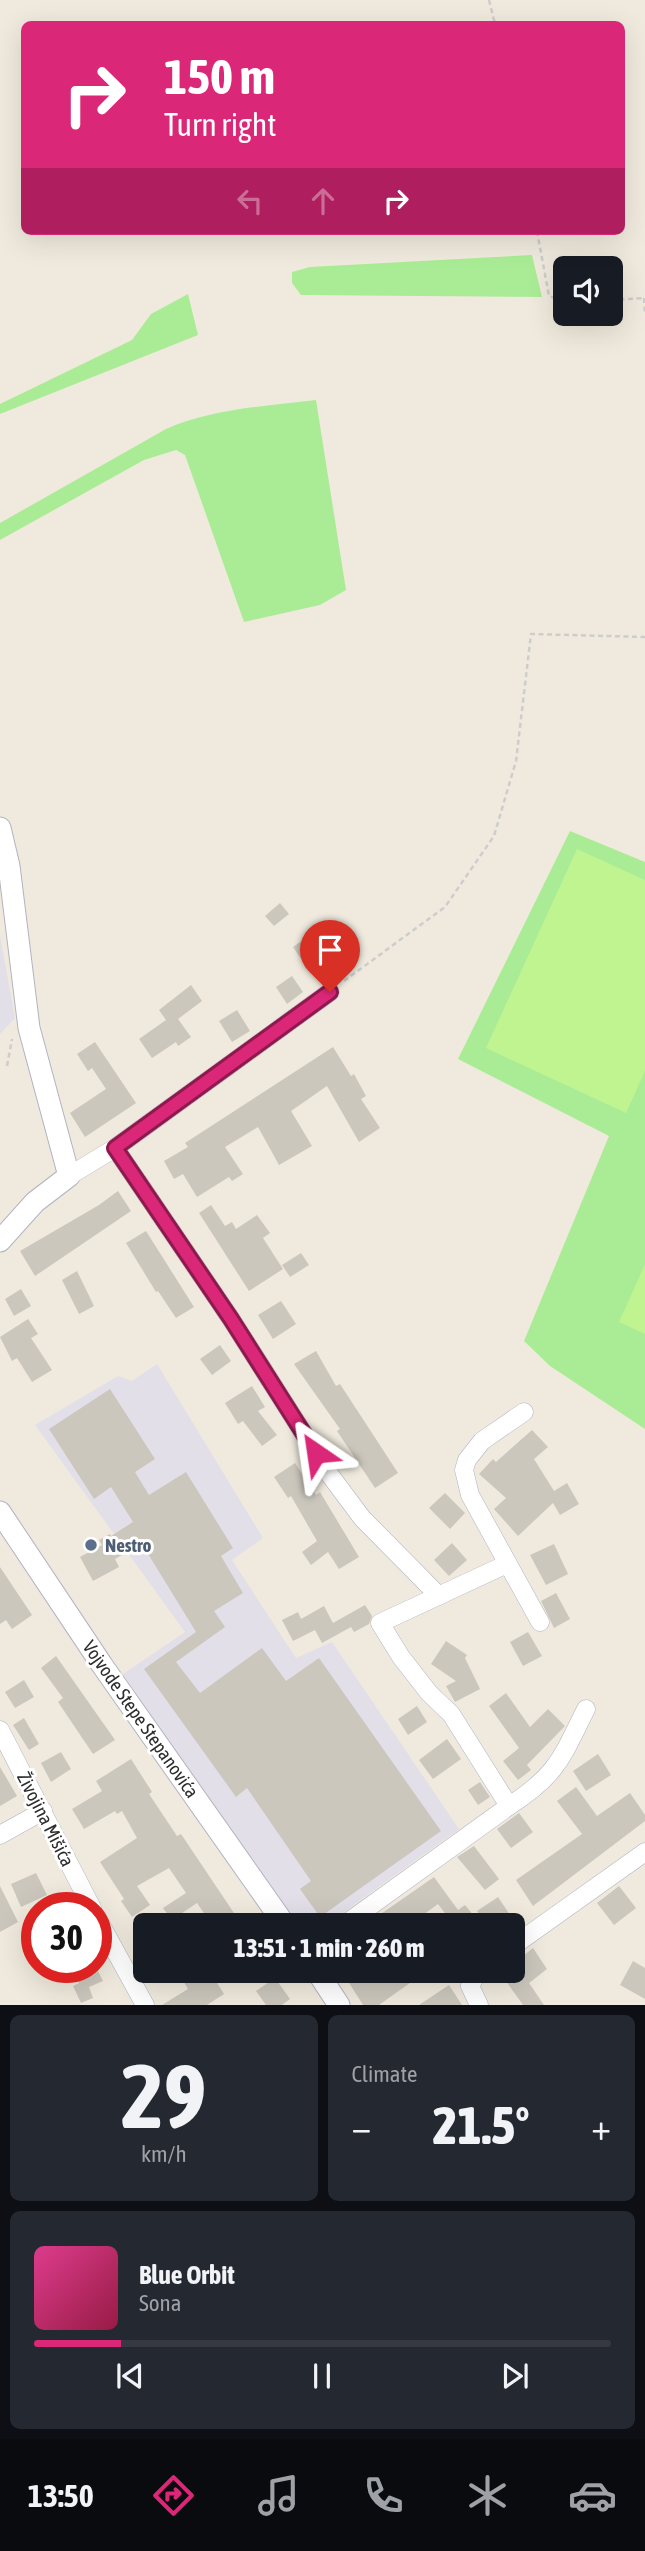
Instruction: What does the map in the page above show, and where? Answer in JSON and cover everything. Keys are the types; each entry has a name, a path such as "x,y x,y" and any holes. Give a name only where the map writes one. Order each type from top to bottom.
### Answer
{"street":[{"path":"0,828 9,866 29,1028 69,1176"},
{"path":"0,1241 35,1202 69,1176 115,1148 330,992"},
{"path":"115,1148 231,1319 330,1475 362,1518 439,1596"},
{"path":"524,1412 482,1441 467,1460 464,1471 470,1495 540,1622"},
{"name":"Vojvode Stepe Stepanovića","path":"0,1512 102,1665 277,1913"},
{"path":"507,1564 380,1623 429,1693 451,1714 509,1806"},
{"path":"361,1913 546,1779 558,1765 586,1709"},
{"name":"Živojina Mišića","path":"0,1730 84,1892"},
{"path":"0,1835 43,1811"},
{"path":"525,1937 645,1852"},
{"path":"112,1945 145,2005"},
{"path":"325,1983 339,2005"},
{"path":"472,1983 470,1986 479,2005"}],"path":[{"path":"489,0 494,21"},
{"path":"538,235 549,296 553,298"},
{"path":"623,299 645,298 645,315"},
{"path":"330,992 445,907 494,836 516,761 531,634 645,637"}],"shaded area":[{"path":"0,936 15,1018 0,1034"},
{"path":"157,1364 263,1538 232,1560 296,1658 332,1642 459,1829 343,1913 285,1913 123,1674 185,1632 35,1425 118,1376 132,1381"}],"green space":[{"path":"532,255 542,297 301,295 292,283 292,272 310,267"},
{"path":"188,294 198,335 0,414 0,404 132,340 151,314"},
{"path":"316,400 346,590 320,605 244,622 185,455 176,450 144,460 0,540 0,523 166,429 221,413"},
{"path":"570,831 645,862 645,1429 550,1366 524,1341 609,1136 458,1059"},
{"path":"577,849 645,880 645,1071 626,1113 486,1048"},
{"path":"645,1264 645,1334 619,1322"}],"building":[{"path":"280,903 289,914 274,926 265,916"},
{"path":"324,925 341,950 310,972 293,947"},
{"path":"292,976 303,992 287,1004 276,987"},
{"path":"191,985 202,1001 178,1019 191,1037 178,1046 176,1042 152,1058 139,1039 166,1020 159,1010"},
{"path":"237,1010 250,1031 232,1042 219,1021"},
{"path":"95,1042 136,1103 85,1137 70,1113 106,1089 92,1068 88,1071 77,1054"},
{"path":"333,1047 351,1076 354,1074 366,1096 361,1099 380,1128 359,1142 327,1086 291,1111 312,1146 279,1165 258,1127 225,1147 243,1174 232,1181 229,1177 197,1197 183,1174 174,1179 164,1161 188,1147 185,1143"},
{"path":"118,1191 131,1211 35,1276 20,1251"},
{"path":"211,1205 225,1226 232,1222 236,1229 257,1215 270,1233 263,1238 283,1269 249,1291 199,1213"},
{"path":"146,1231 194,1307 176,1318 158,1291 156,1292 126,1243"},
{"path":"301,1253 309,1265 290,1277 282,1265"},
{"path":"77,1271 94,1306 79,1314 62,1280"},
{"path":"21,1289 31,1306 14,1316 5,1299"},
{"path":"281,1301 296,1324 273,1339 258,1315"},
{"path":"28,1319 38,1334 31,1338 52,1370 32,1382 17,1358 12,1361 0,1337"},
{"path":"220,1345 231,1361 212,1375 200,1359"},
{"path":"316,1351 336,1386 340,1384 398,1473 375,1488 337,1431 340,1429 294,1364"},
{"path":"252,1386 265,1407 258,1411 277,1435 262,1446 243,1421 238,1424 225,1403"},
{"path":"110,1389 155,1459 135,1472 149,1495 186,1472 233,1548 221,1556 243,1593 214,1611 225,1627 176,1662 200,1693 262,1648 286,1681 319,1658 441,1831 326,1913 317,1913 300,1889 311,1881 247,1788 236,1797 144,1669 196,1632 142,1544 115,1559 119,1567 93,1581 80,1557 102,1545 99,1540 133,1522 111,1487 94,1499 49,1429"},
{"path":"532,1430 548,1447 534,1459 554,1491 567,1483 579,1504 560,1515 553,1503 518,1536 494,1509 506,1498 479,1474 493,1459 496,1462"},
{"path":"295,1463 316,1495 320,1492 359,1557 339,1569 328,1552 311,1565 302,1552 317,1541 291,1496 288,1498 274,1477"},
{"path":"445,1493 465,1513 450,1529 429,1508"},
{"path":"452,1543 467,1560 449,1576 434,1560"},
{"path":"554,1544 568,1574 546,1585 530,1555"},
{"path":"0,1567 32,1615 12,1629 6,1620 0,1624"},
{"path":"556,1593 570,1619 554,1628 541,1601"},
{"path":"365,1605 372,1616 369,1624 354,1632 351,1627 322,1643 315,1630 293,1641 282,1620 298,1612 301,1619 324,1606 333,1623"},
{"path":"528,1632 542,1656 523,1666 510,1642"},
{"path":"446,1641 467,1655 465,1658 480,1689 455,1702 446,1686 456,1681 431,1664"},
{"path":"56,1656 115,1740 93,1754 58,1702 63,1698 41,1668"},
{"path":"24,1680 34,1697 15,1708 5,1692"},
{"path":"506,1693 530,1727 548,1709 565,1726 527,1765 531,1770 518,1780 503,1761 519,1748 489,1706"},
{"path":"417,1706 427,1722 408,1735 398,1719"},
{"path":"24,1718 39,1744 29,1750 13,1725"},
{"path":"447,1739 461,1759 433,1779 419,1760"},
{"path":"61,1752 71,1769 51,1782 41,1763"},
{"path":"598,1754 611,1775 586,1791 573,1771"},
{"path":"131,1759 152,1792 149,1794 177,1836 181,1834 234,1913 204,1913 197,1903 182,1913 167,1913 163,1908 186,1893 169,1868 137,1886 150,1905 138,1913 133,1913 132,1917 121,1901 124,1899 100,1862 137,1838 122,1811 117,1814 115,1811 84,1829 72,1809 102,1791 96,1781"},
{"path":"0,1767 17,1796 0,1806"},
{"path":"480,1782 490,1797 478,1805 468,1790"},
{"path":"576,1787 597,1816 630,1793 645,1815 645,1821 533,1906 516,1880 582,1834 557,1801"},
{"path":"519,1813 533,1832 511,1848 497,1829"},
{"path":"474,1846 499,1879 485,1890 457,1857"},
{"path":"36,1873 46,1892 21,1892 21,1907 11,1884"},
{"path":"434,1877 458,1910 465,1905 472,1913 445,1913 438,1904 426,1913 382,1913"},
{"path":"0,1886 18,1922 0,1932"},
{"path":"619,1886 636,1908 614,1925 597,1903"},
{"path":"498,1897 509,1913 478,1913 477,1911"},
{"path":"533,1948 547,1969 529,1983 544,2005 523,2005 507,1983 525,1983 525,1954"},
{"path":"633,1961 645,1968 645,1999 620,1985"},
{"path":"79,1983 98,1983 89,1987 93,1998 81,2003 73,1986"},
{"path":"185,1983 217,1983 224,1994 207,2005 162,2005 188,1989"},
{"path":"268,1983 279,1983 290,1999 282,2005 266,2005 256,1991"},
{"path":"349,1983 410,1983 379,2005 363,2005"},
{"path":"449,1985 462,2005 419,2005"}],"place":[{"name":"Nestro","path":"91,1545"}],"route":[{"path":"316,1453 231,1319 115,1148 330,992"}]}
